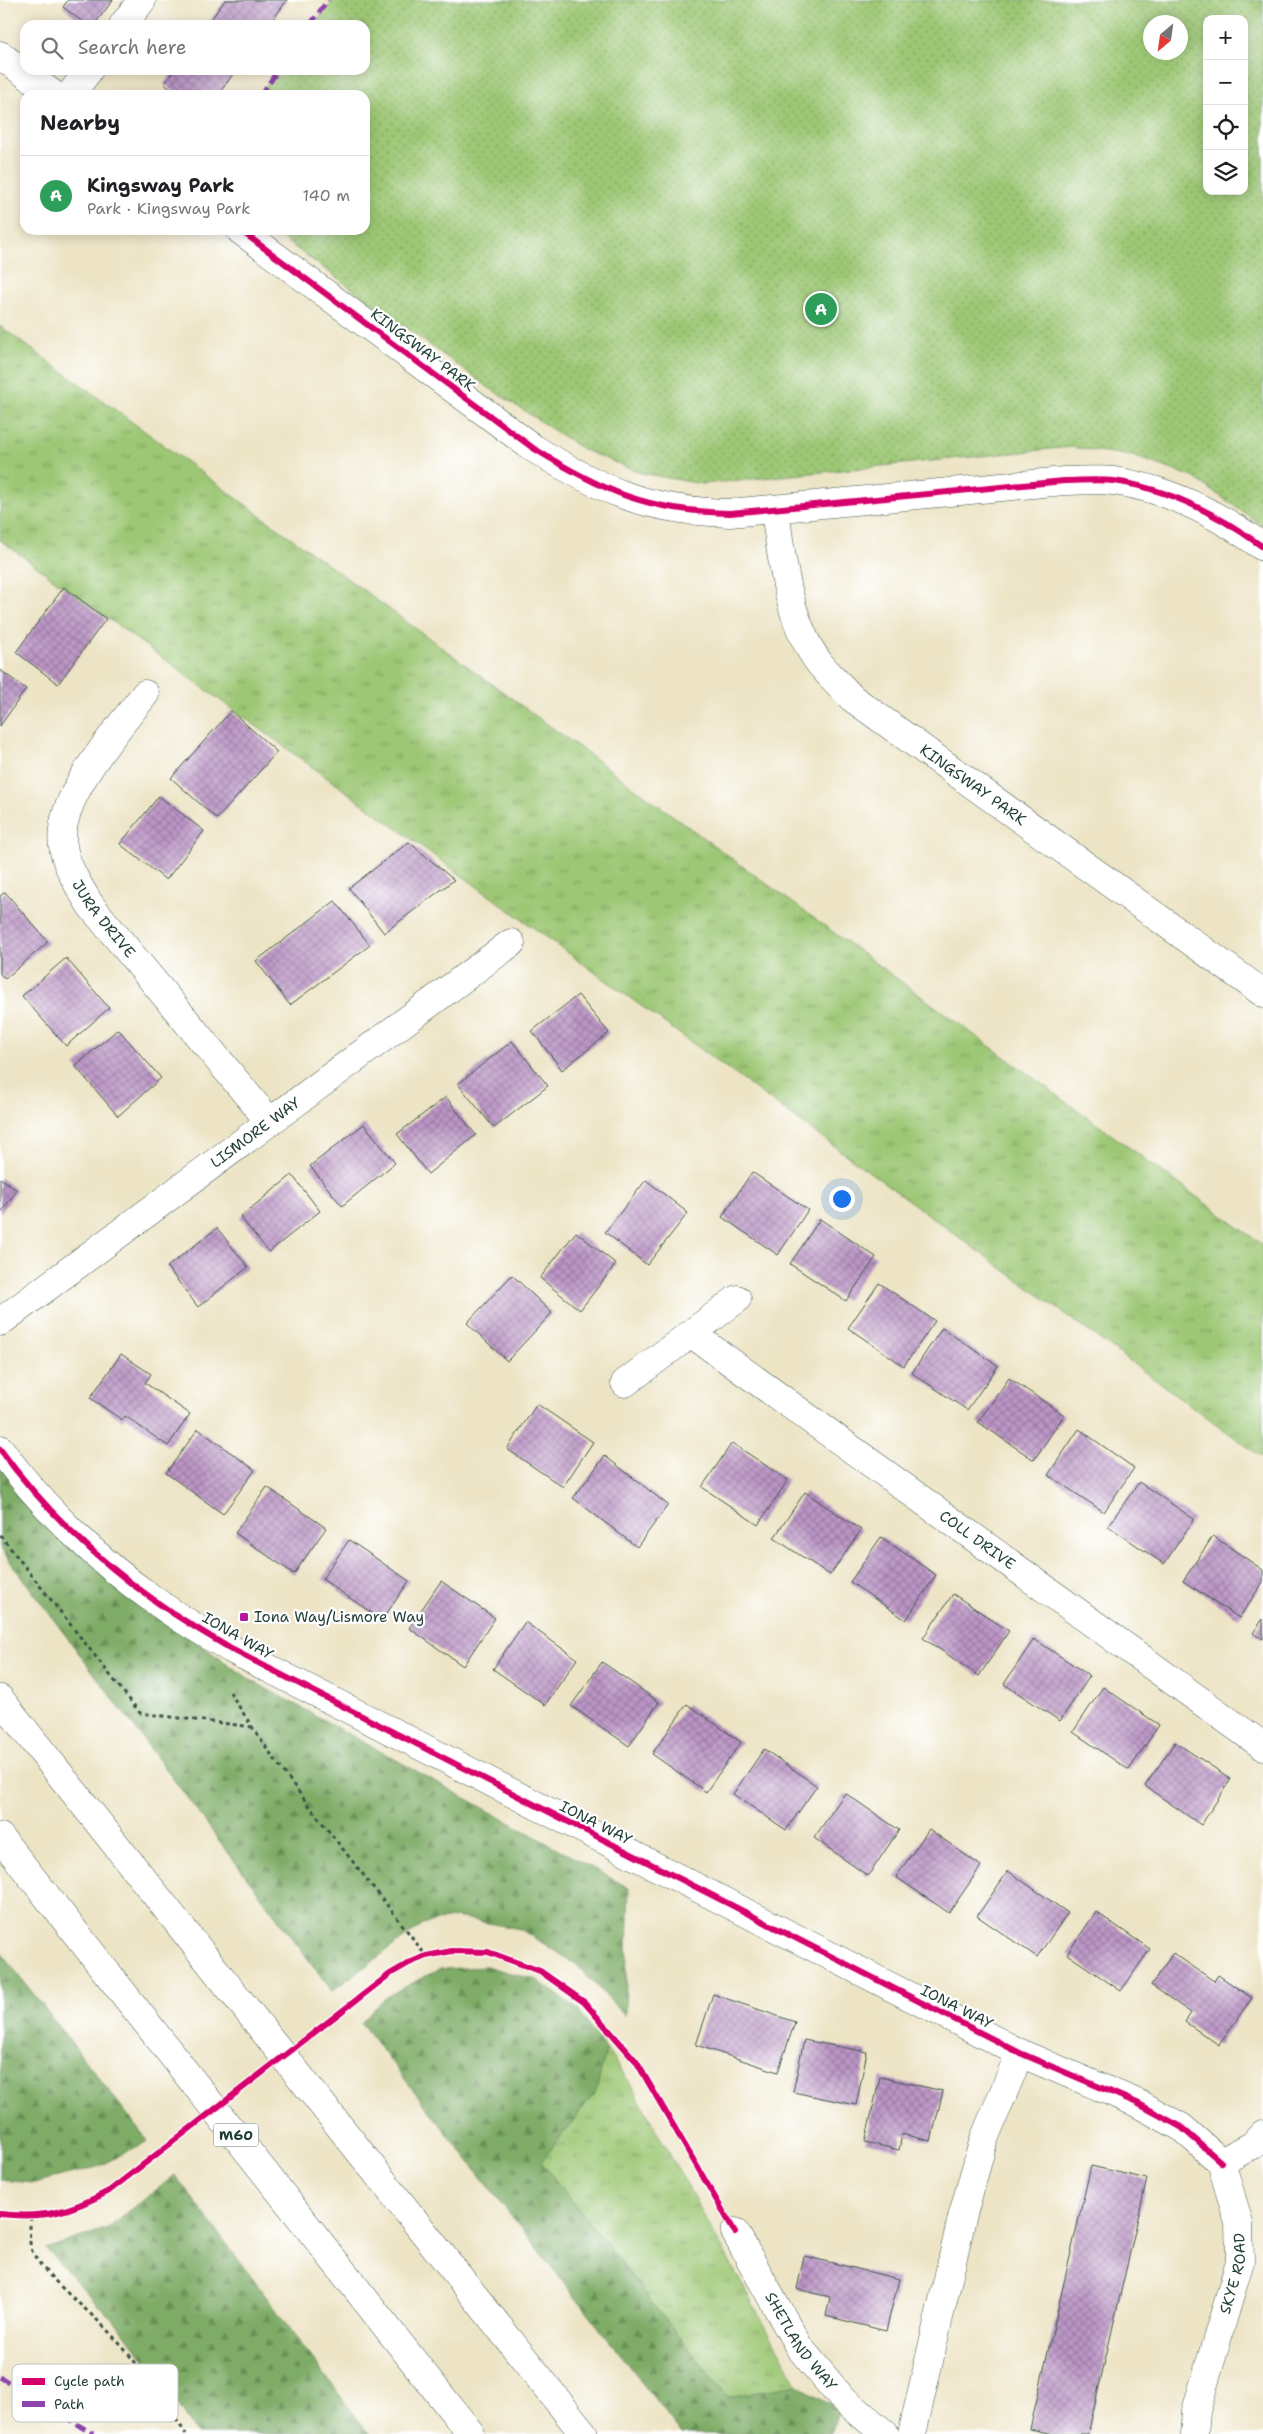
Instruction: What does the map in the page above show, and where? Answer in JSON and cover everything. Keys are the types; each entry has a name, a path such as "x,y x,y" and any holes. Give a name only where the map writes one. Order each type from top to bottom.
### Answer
{"main road":[{"path":"127,20 142,0"},
{"path":"0,55 20,70"},
{"path":"27,75 47,90"},
{"path":"74,90 85,75"},
{"name":"KINGSWAY PARK","path":"247,235 533,448 572,472 612,492 658,506 690,512 730,513 1064,481 1112,481 1156,490 1196,506 1231,524 1263,547"},
{"name":"KINGSWAY PARK","path":"775,510 784,576 798,624 820,663 852,698 1263,993"},
{"name":"JURA DRIVE","path":"145,694 92,764 75,792 65,819 62,846 75,878 90,906 269,1120"},
{"name":"LISMORE WAY","path":"0,1322 269,1120 511,943"},
{"path":"625,1383 737,1299"},
{"name":"COLL DRIVE","path":"692,1334 1263,1746"},
{"name":"IONA WAY","path":"0,1449 15,1470 86,1545 153,1600 231,1649 1020,2053 1137,2103 1181,2127 1221,2162"},
{"path":"0,1699 584,2434"},
{"name":"M60","path":"0,1837 471,2434"},
{"path":"912,2434 963,2214 984,2139 1020,2053"},
{"path":"1221,2162 1253,2145 1263,2134"},
{"name":"SKYE ROAD","path":"1194,2434 1196,2411 1240,2261 1238,2223 1221,2162"},
{"name":"SHETLAND WAY","path":"735,2232 799,2346 841,2397 885,2434"}],"path":[{"path":"0,1535 140,1714 252,1728"},
{"path":"231,1649 226,1664 225,1676 230,1690 252,1728 426,1956"},
{"path":"418,1960 426,1956 435,1955"},
{"path":"24,2216 39,2216"},
{"path":"31,2217 30,2237 33,2251 44,2268 109,2331 135,2364"},
{"path":"178,2422 186,2434"}],"green space":[{"path":"334,0 1263,0 1263,526 1193,477 1133,456 1071,447 702,484 641,473 584,450 488,387 278,235 370,235 370,90 263,90 275,75 370,75 370,20 318,20"},
{"path":"0,326 1263,1245 1263,1458 0,540"},
{"path":"0,1465 160,1617 251,1680 629,1888 625,2016 576,1964 520,1929 456,1917 423,1924 332,1991 0,1548"},
{"path":"0,1951 148,2141 97,2167 34,2183 0,2180"},
{"path":"488,1967 537,1980 577,2009 606,2049 596,2091 541,2162 727,2397 798,2385 840,2410 831,2434 682,2434 361,2023 386,1997 439,1969"},
{"path":"606,2049 630,2083 798,2385 727,2397 541,2162 596,2091"},
{"path":"175,2175 369,2434 197,2434 178,2404 178,2364 148,2364 123,2331 46,2249 108,2228"}],"building":[{"path":"68,0 113,0 98,20 80,20 63,7"},
{"path":"225,0 287,0 273,20 211,20"},
{"path":"170,75 232,75 222,90 172,90 164,84"},
{"path":"64,587 106,619 58,684 16,652"},
{"path":"0,670 26,689 0,726"},
{"path":"231,711 277,752 217,819 171,778"},
{"path":"159,796 204,831 166,880 120,844"},
{"path":"409,842 454,880 384,933 349,888"},
{"path":"5,892 48,942 5,979 0,974 0,896"},
{"path":"335,901 370,945 290,1005 256,961"},
{"path":"66,958 109,1008 66,1046 22,996"},
{"path":"578,995 609,1033 562,1070 532,1031"},
{"path":"118,1029 161,1078 118,1116 75,1066"},
{"path":"512,1041 548,1086 494,1128 458,1084"},
{"path":"446,1097 476,1135 428,1174 397,1134"},
{"path":"364,1124 395,1163 342,1206 310,1166"},
{"path":"752,1172 808,1210 778,1255 722,1217"},
{"path":"292,1175 320,1211 269,1252 240,1217"},
{"path":"0,1178 17,1190 0,1214"},
{"path":"646,1180 688,1213 647,1265 605,1232"},
{"path":"820,1219 876,1257 846,1301 790,1264"},
{"path":"217,1228 248,1267 198,1307 167,1267"},
{"path":"576,1232 616,1264 580,1310 540,1278"},
{"path":"512,1275 552,1313 507,1361 467,1323"},
{"path":"879,1283 935,1321 904,1366 848,1328"},
{"path":"942,1328 998,1366 967,1410 912,1373"},
{"path":"121,1354 151,1374 145,1383 190,1414 168,1446 125,1416 122,1420 90,1398"},
{"path":"1009,1378 1064,1415 1034,1460 978,1422"},
{"path":"537,1404 593,1442 563,1487 507,1449"},
{"path":"198,1429 255,1470 223,1514 166,1473"},
{"path":"1079,1429 1134,1468 1104,1512 1048,1475"},
{"path":"732,1443 788,1480 758,1525 702,1487"},
{"path":"605,1456 668,1505 637,1547 573,1498"},
{"path":"1139,1482 1194,1519 1164,1564 1108,1526"},
{"path":"267,1487 326,1528 294,1574 235,1533"},
{"path":"805,1492 861,1530 830,1575 774,1538"},
{"path":"1213,1536 1263,1570 1263,1582 1239,1618 1183,1581"},
{"path":"881,1537 936,1575 906,1620 850,1582"},
{"path":"349,1540 409,1581 382,1620 322,1579"},
{"path":"441,1581 495,1618 463,1666 409,1628"},
{"path":"953,1594 1009,1631 979,1676 923,1638"},
{"path":"1263,1619 1263,1639 1253,1633"},
{"path":"525,1622 577,1659 545,1705 493,1669"},
{"path":"1034,1639 1090,1676 1060,1721 1004,1684"},
{"path":"602,1662 659,1702 629,1746 571,1706"},
{"path":"1103,1687 1159,1725 1129,1770 1073,1732"},
{"path":"687,1704 741,1742 706,1792 652,1754"},
{"path":"1175,1742 1231,1779 1201,1825 1145,1786"},
{"path":"764,1749 817,1786 786,1830 733,1794"},
{"path":"845,1793 899,1830 868,1876 814,1838"},
{"path":"929,1829 981,1866 949,1913 896,1877"},
{"path":"1008,1871 1068,1913 1037,1957 977,1916"},
{"path":"1096,1912 1150,1949 1121,1991 1067,1954"},
{"path":"1173,1953 1214,1981 1218,1975 1252,1998 1219,2045 1185,2022 1191,2013 1151,1985"},
{"path":"713,1994 795,2022 778,2072 696,2045"},
{"path":"804,2040 867,2052 856,2105 793,2092"},
{"path":"880,2077 943,2091 931,2141 902,2134 899,2150 865,2142"},
{"path":"1091,2166 1147,2179 1088,2434 1053,2434 1030,2429"},
{"path":"804,2256 899,2279 886,2331 826,2316 830,2297 797,2289"}],"marked path":[{"path":"314,20 328,0"},
{"path":"264,90 275,75"},
{"path":"0,2377 12,2384"},
{"path":"73,2422 93,2434"}],"cycle path":[{"path":"247,235 533,448 582,476 626,496 674,508 730,513 1064,481 1108,480 1155,490 1193,505 1229,524 1263,547"},
{"path":"0,1449 51,1511 91,1549 163,1607 231,1649 1020,2053 1137,2103 1181,2127 1221,2162"},
{"path":"0,2214 30,2215 56,2212 82,2204 109,2191 390,1974 426,1956 452,1951 488,1952 540,1971 584,2002 636,2061 735,2232"}],"place":[{"name":"Kingsway Park","path":"821,309"},
{"name":"Iona Way/Lismore Way","path":"244,1617"}]}
